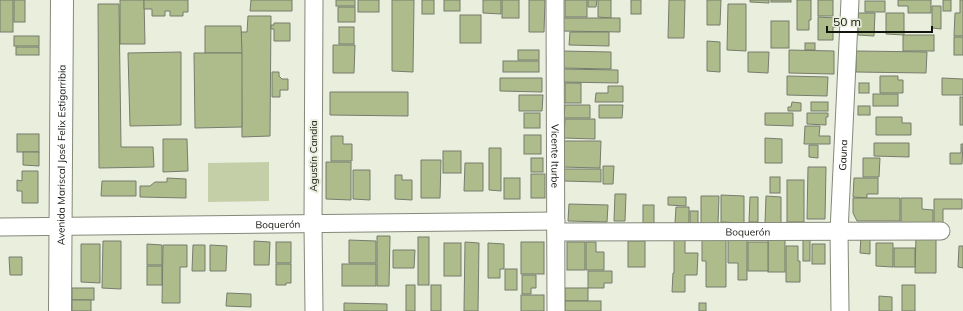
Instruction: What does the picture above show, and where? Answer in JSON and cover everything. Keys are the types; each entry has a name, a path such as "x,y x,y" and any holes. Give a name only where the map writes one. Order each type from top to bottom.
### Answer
{"main road":[{"name":"Avenida Mariscal José Felix Estigarribia","path":"60,311 62,0"}],"street":[{"name":"Agustín Candia","path":"314,0 314,311"},
{"name":"Vicente Iturbe","path":"555,0 556,311"},
{"name":"Gauna","path":"840,311 839,232 850,0"},
{"name":"Boquerón","path":"0,227 313,224 556,226 839,232 941,231"}],"green space":[{"path":"269,162 269,201 208,202 208,163"}],"building":[{"path":"0,0 13,0 13,32 0,32"},
{"path":"14,0 25,0 25,22 14,22"},
{"path":"120,0 144,0 145,44 120,44"},
{"path":"144,0 188,0 188,12 183,12 183,16 170,16 170,11 165,11 165,16 152,16 152,9 144,9"},
{"path":"251,0 292,0 292,11 250,11"},
{"path":"336,0 355,0 355,6 336,6"},
{"path":"358,0 379,0 379,12 358,12"},
{"path":"392,0 414,0 413,72 392,71"},
{"path":"422,0 434,0 434,14 422,14"},
{"path":"444,0 460,0 460,11 444,11"},
{"path":"483,0 501,0 501,14 483,13"},
{"path":"502,0 519,0 519,18 502,18"},
{"path":"529,0 545,0 544,32 529,32"},
{"path":"565,0 587,0 587,17 565,17"},
{"path":"588,0 597,0 596,7 588,7"},
{"path":"598,0 611,0 611,18 598,17"},
{"path":"631,0 641,0 641,14 631,14"},
{"path":"669,0 685,0 684,38 668,38"},
{"path":"707,0 721,0 720,25 707,25"},
{"path":"750,0 769,0 769,3 750,2"},
{"path":"771,0 791,0 791,2 771,2"},
{"path":"797,0 811,0 811,20 809,20 809,30 797,30"},
{"path":"818,0 833,0 833,16 818,16"},
{"path":"898,0 931,0 931,13 908,13 908,6 898,6"},
{"path":"943,0 951,0 951,11 943,11"},
{"path":"960,0 963,0 963,36 954,36 955,13 960,13"},
{"path":"865,1 885,1 885,12 865,12"},
{"path":"98,4 119,4 121,147 153,147 154,167 99,168"},
{"path":"728,4 746,4 746,51 727,50"},
{"path":"932,6 941,6 941,29 932,28"},
{"path":"338,7 355,7 355,22 338,22"},
{"path":"858,13 875,13 874,36 858,35"},
{"path":"886,13 904,13 904,35 886,34"},
{"path":"460,15 481,15 481,43 460,43"},
{"path":"248,16 271,16 270,136 242,137 241,32 247,32"},
{"path":"818,17 836,18 836,27 833,27 833,40 818,40"},
{"path":"561,18 620,18 620,32 561,31"},
{"path":"771,21 789,21 789,48 771,48"},
{"path":"274,23 290,23 290,41 274,41 274,29 271,29 271,25 274,25"},
{"path":"205,26 241,26 242,53 205,53"},
{"path":"339,27 354,27 354,44 339,44"},
{"path":"570,32 609,32 609,46 569,45"},
{"path":"903,35 934,35 934,51 903,51"},
{"path":"14,36 39,36 39,46 14,46"},
{"path":"954,37 963,37 963,55 954,55"},
{"path":"707,41 720,42 720,72 707,71"},
{"path":"805,43 815,43 815,50 805,50"},
{"path":"333,45 355,45 354,73 333,73"},
{"path":"16,47 39,47 39,55 16,55"},
{"path":"518,50 539,50 539,60 518,60"},
{"path":"789,50 834,51 834,74 789,73"},
{"path":"562,51 611,52 611,69 562,68"},
{"path":"856,51 927,52 926,73 856,72"},
{"path":"181,52 181,125 130,126 128,53"},
{"path":"748,52 769,52 768,73 748,72"},
{"path":"194,53 242,53 242,127 195,128"},
{"path":"503,61 539,61 539,72 503,72"},
{"path":"562,69 618,70 618,83 562,82"},
{"path":"272,72 279,72 279,76 282,79 288,79 288,90 280,90 280,97 272,97"},
{"path":"787,76 828,77 827,96 787,95"},
{"path":"880,76 898,76 898,80 903,80 903,93 880,93"},
{"path":"500,78 542,78 542,92 500,91"},
{"path":"942,78 963,79 963,95 942,95"},
{"path":"565,83 581,83 581,103 565,103"},
{"path":"859,83 869,83 869,93 859,93"},
{"path":"608,86 623,86 623,102 595,102 596,93 608,93"},
{"path":"330,92 408,92 408,116 330,115"},
{"path":"873,94 898,94 898,106 873,106"},
{"path":"519,95 543,95 542,111 519,111"},
{"path":"960,97 963,97 963,125 960,125"},
{"path":"792,102 801,103 801,111 788,111 788,107 791,107"},
{"path":"811,102 828,102 828,111 811,111"},
{"path":"565,105 590,105 590,118 564,118"},
{"path":"599,105 623,105 622,118 599,118"},
{"path":"858,106 870,106 870,115 858,115"},
{"path":"524,113 540,113 540,128 524,128"},
{"path":"765,113 793,113 793,126 765,125"},
{"path":"807,113 828,113 828,117 826,117 826,125 807,124"},
{"path":"876,117 902,117 902,123 911,123 911,135 876,135"},
{"path":"565,119 595,119 595,139 564,138"},
{"path":"805,126 820,126 819,136 830,136 830,144 804,144"},
{"path":"17,134 39,134 39,152 17,152"},
{"path":"524,135 541,135 541,154 524,154"},
{"path":"331,136 343,136 343,144 352,144 352,161 331,161"},
{"path":"765,138 782,139 782,163 765,163"},
{"path":"163,139 187,139 188,171 163,172"},
{"path":"563,141 601,141 600,168 562,167"},
{"path":"874,143 909,143 909,157 874,156"},
{"path":"961,144 963,144 962,164 950,164 950,153 961,153"},
{"path":"809,145 818,145 818,158 809,157"},
{"path":"489,148 501,148 501,191 489,190"},
{"path":"443,151 461,151 461,173 443,173"},
{"path":"23,152 39,152 39,166 23,165"},
{"path":"531,158 543,158 543,172 531,172"},
{"path":"863,158 880,158 879,177 863,177"},
{"path":"421,160 441,160 440,198 421,198"},
{"path":"326,162 351,162 351,200 326,199"},
{"path":"465,163 483,163 483,191 464,191"},
{"path":"603,166 614,166 613,184 603,184"},
{"path":"808,167 826,167 825,219 807,219"},
{"path":"564,169 601,169 601,182 564,181"},
{"path":"353,170 370,170 370,200 353,199"},
{"path":"22,171 38,171 38,203 22,203 22,191 17,191 17,180 22,181"},
{"path":"531,174 545,174 545,198 531,198"},
{"path":"395,175 402,175 402,180 412,180 412,200 395,199"},
{"path":"770,177 780,177 780,193 770,193"},
{"path":"167,178 186,179 186,198 140,197 140,186 150,186 155,182 167,182"},
{"path":"504,178 520,178 520,199 504,199"},
{"path":"854,178 878,178 878,194 867,194 867,198 853,197"},
{"path":"787,180 804,180 804,222 787,222"},
{"path":"102,181 136,181 136,196 101,196"},
{"path":"615,194 626,194 625,221 614,221"},
{"path":"721,195 744,196 744,223 721,222"},
{"path":"701,196 719,196 718,224 701,223"},
{"path":"766,196 781,197 781,223 765,223"},
{"path":"668,197 686,197 686,206 668,205"},
{"path":"750,197 758,197 758,222 749,222"},
{"path":"853,198 900,198 900,221 857,221 853,213"},
{"path":"901,198 922,198 922,209 933,210 933,223 901,223"},
{"path":"934,199 962,199 962,209 943,209 943,223 934,223"},
{"path":"569,204 608,205 607,222 568,221"},
{"path":"643,205 654,205 654,223 643,223"},
{"path":"676,207 689,207 689,223 675,223"},
{"path":"690,211 698,211 698,223 690,223"},
{"path":"702,235 726,235 726,287 706,287 706,261 702,261"},
{"path":"861,235 870,235 870,254 860,253"},
{"path":"377,236 390,236 389,286 377,286"},
{"path":"916,236 936,236 936,273 915,273"},
{"path":"418,237 429,237 429,285 418,285"},
{"path":"728,238 747,238 747,280 738,280 738,263 728,263"},
{"path":"803,238 810,238 810,261 803,261"},
{"path":"674,239 685,239 685,253 698,253 697,275 685,275 685,292 672,292 674,273"},
{"path":"768,239 785,239 785,272 768,272"},
{"path":"349,240 376,241 376,263 349,263"},
{"path":"103,241 121,241 121,289 102,288"},
{"path":"254,241 270,242 269,265 254,265"},
{"path":"628,241 645,241 645,267 628,267"},
{"path":"276,242 291,242 291,263 276,263"},
{"path":"465,242 479,243 478,311 464,311"},
{"path":"521,242 544,242 544,274 521,274"},
{"path":"567,242 585,242 585,270 567,270"},
{"path":"586,242 596,242 596,252 604,252 604,270 586,270"},
{"path":"748,242 768,242 768,271 748,271"},
{"path":"444,243 461,243 461,276 444,276"},
{"path":"488,243 504,244 504,269 500,269 500,278 488,278"},
{"path":"876,243 893,243 893,267 876,266"},
{"path":"81,244 100,244 100,283 81,282"},
{"path":"147,244 162,245 162,265 147,265"},
{"path":"812,244 825,244 825,264 812,264"},
{"path":"163,245 187,245 187,267 180,267 180,303 162,303"},
{"path":"193,245 205,245 205,271 192,271"},
{"path":"210,245 227,246 226,271 210,271"},
{"path":"786,246 798,246 800,282 786,282"},
{"path":"959,246 963,246 963,268 958,267"},
{"path":"894,248 915,248 915,267 894,267"},
{"path":"393,250 415,250 414,268 393,268"},
{"path":"9,257 22,257 22,275 10,275"},
{"path":"276,264 291,264 291,283 286,283 286,285 276,285"},
{"path":"342,264 376,264 376,286 342,286"},
{"path":"147,266 162,266 162,285 147,285"},
{"path":"505,269 517,269 517,290 505,290"},
{"path":"588,271 612,271 612,283 604,283 604,288 588,288"},
{"path":"522,275 536,275 536,288 531,288 531,294 522,294"},
{"path":"406,285 415,285 415,311 406,311"},
{"path":"431,285 441,285 441,311 431,311"},
{"path":"902,285 915,285 915,311 902,311"},
{"path":"72,288 94,288 94,300 72,300"},
{"path":"565,288 588,288 588,301 565,301"},
{"path":"227,293 251,294 251,307 226,306"},
{"path":"521,295 544,295 544,311 521,311"},
{"path":"879,296 892,297 892,311 879,311"},
{"path":"72,300 91,300 91,311 72,311"},
{"path":"565,301 601,301 601,311 565,311"},
{"path":"344,303 387,304 387,311 344,311"},
{"path":"699,303 706,303 706,311 699,311"}]}
